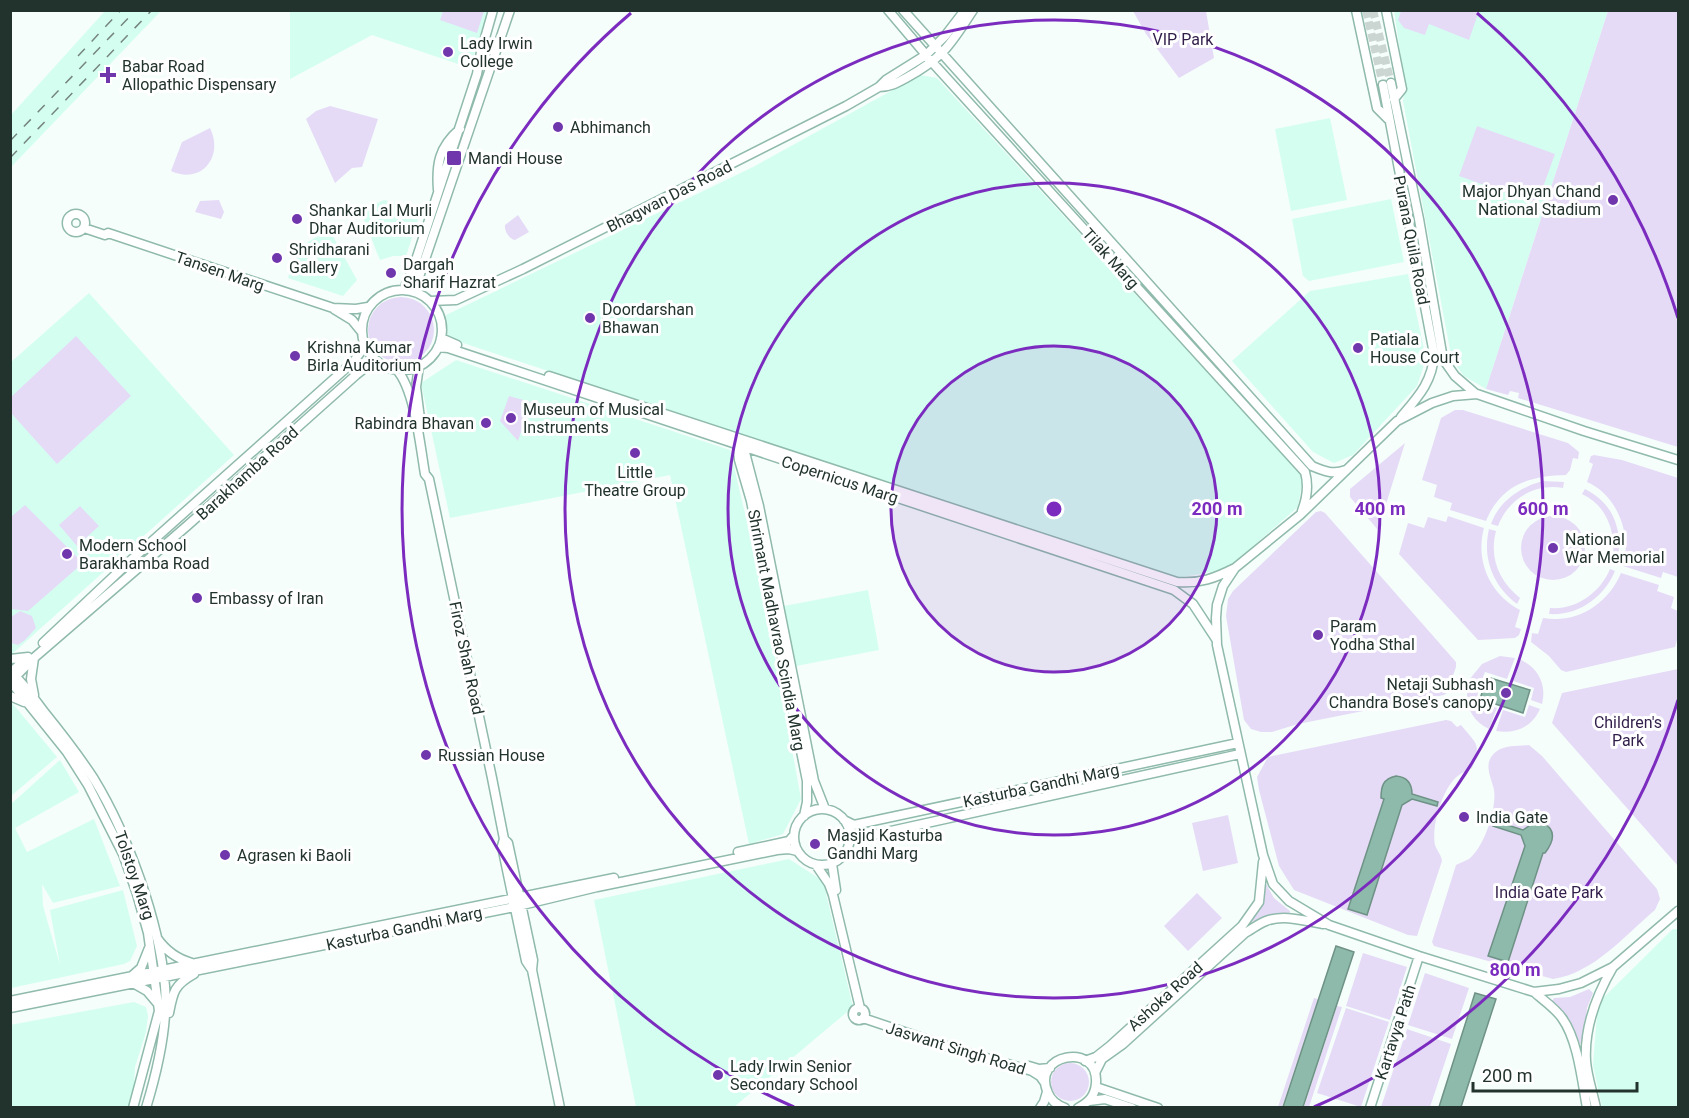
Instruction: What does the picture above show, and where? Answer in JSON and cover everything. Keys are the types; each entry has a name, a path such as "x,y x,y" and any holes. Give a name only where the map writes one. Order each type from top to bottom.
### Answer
{"main road":[{"path":"404,289 412,274 460,129 493,10"},
{"path":"416,292 510,10"},
{"name":"Tilak Marg","path":"888,10 932,62 1305,472 1308,482 1306,499 1300,514"},
{"name":"Tilak Marg","path":"903,10 1312,466 1328,473 1339,473 1350,468"},
{"name":"Bhagwan Das Road","path":"440,317 456,300 598,232 879,87 886,80 926,55 954,26 965,10"},
{"name":"Bhagwan Das Road","path":"879,87 889,87 942,54 973,10"},
{"name":"Purana Quila Road","path":"1356,10 1377,108 1389,120"},
{"path":"1386,10 1402,89 1390,100"},
{"path":"1387,84 1390,100"},
{"name":"Purana Quila Road","path":"1390,100 1389,120 1434,354 1432,372"},
{"name":"Purana Quila Road","path":"1390,100 1419,219 1443,359 1460,381 1477,394"},
{"name":"Tansen Marg","path":"85,225 106,230 108,233 333,308 351,320 361,331"},
{"path":"404,289 416,292 430,301 440,317 442,326 439,343 430,358 419,366 397,370 378,362 365,346 361,331 362,321 368,307 384,293 404,289"},
{"name":"Bhagwan Das Road","path":"430,301 456,300"},
{"name":"Tansen Marg","path":"333,308 368,307"},
{"name":"Copernicus Marg","path":"439,343 448,348 1176,586 1213,579 1235,568"},
{"name":"Barakhamba Road","path":"12,677 130,561 354,361 365,346"},
{"name":"Barakhamba Road","path":"31,657 188,525 356,375 366,367 378,362"},
{"name":"Firoz Shah Road","path":"419,366 416,391 429,479 504,838 502,846 517,902 526,961 532,970 560,1107"},
{"path":"1329,925 1289,901 1273,884 1263,855 1217,645 1217,605 1223,586 1235,568 1300,514 1397,422 1425,386 1432,372 1449,368"},
{"name":"Firoz Shah Road","path":"397,370 405,380 410,393 425,474 429,479"},
{"path":"1397,422 1432,403 1453,396 1477,394 1678,460"},
{"name":"Shrimant Madhavrao Scindia Marg","path":"740,442 759,506 814,781 825,809"},
{"name":"Shrimant Madhavrao Scindia Marg","path":"740,442 807,781 804,816"},
{"name":"Copernicus Marg","path":"1176,586 1198,610 1217,645"},
{"path":"10,659 31,657 33,703 10,696"},
{"name":"Tolstoy Marg","path":"12,677 75,751 97,785 114,816 143,891 155,935 165,1012 146,1107"},
{"name":"Tolstoy Marg","path":"33,703 67,752 106,818 135,887 159,974 159,1005 156,1023 133,1107"},
{"name":"Kasturba Gandhi Marg","path":"844,820 854,825 1238,743"},
{"name":"Kasturba Gandhi Marg","path":"850,840 1240,754"},
{"path":"816,865 831,864 844,854 850,840 844,820 825,809 804,816 796,826 794,836 797,851 802,858 816,865 830,884 863,1013"},
{"name":"Kasturba Gandhi Marg","path":"159,974 202,970 517,902 781,843 789,841 794,836"},
{"name":"Kasturba Gandhi Marg","path":"10,1001 159,974 194,964 777,850 797,851"},
{"path":"1243,930 1259,902 1263,855"},
{"path":"831,864 863,1013"},
{"path":"1243,930 1266,921 1280,919 1329,925 1534,992 1581,983 1613,967 1678,911"},
{"path":"1665,923 1678,922"},
{"name":"Ashoka Road","path":"1085,1060 1096,1057 1110,1046 1243,930"},
{"name":"Ashoka Road","path":"1095,1073 1102,1059 1123,1044 1243,930"},
{"path":"155,935 162,946 177,958 194,964"},
{"path":"150,945 141,968 133,979 159,1005"},
{"name":"Kartavya Path","path":"1370,1107 1419,956"},
{"path":"1596,1107 1586,1061 1587,1050 1592,1009 1613,967"},
{"path":"158,1054 164,1039 173,993 177,985 202,970"},
{"name":"Kasturba Gandhi Marg","path":"10,1008 133,979"},
{"path":"1534,992 1562,1017 1568,1030 1587,1107"},
{"name":"Jaswant Singh Road","path":"863,1013 976,1051 1032,1067 1050,1068"},
{"name":"Jaswant Singh Road","path":"863,1013 958,1050 1032,1071 1045,1083"},
{"path":"1575,1052 1587,1050"},
{"path":"1059,1106 1047,1092 1045,1083 1050,1068 1061,1058 1069,1056 1085,1060 1095,1073 1096,1087 1089,1101"},
{"path":"1096,1087 1158,1107"},
{"path":"1040,1107 1047,1092"},
{"path":"1078,1107 1097,1098 1132,1107"},
{"path":"1046,1107 1059,1106"}],"shaded area":[{"path":"105,11 161,11 11,167 11,115"},
{"name":"Lady Irwin College","path":"290,11 488,11 470,68 372,35 290,79"},
{"path":"1394,11 1608,11 1486,389 1464,376 1452,360 1403,101 1405,84"},
{"path":"920,75 937,78 1303,477 1298,507 1227,569 1178,578 448,338 446,315 753,167"},
{"path":"1330,118 1347,200 1291,211 1275,129"},
{"path":"1391,199 1404,262 1309,281 1303,276 1292,219"},
{"path":"384,200 421,210 406,256 393,256 380,260 377,253 361,211"},
{"path":"329,229 357,280 343,296 288,278 295,257 302,246"},
{"path":"1408,274 1426,359 1417,386 1353,455 1334,463 1313,452 1232,361 1310,291"},
{"name":"Modern School Barakhamba Road","path":"89,293 234,455 12,654 10,363"},
{"path":"456,360 730,450 762,585 801,799 783,834 749,844 670,475 450,518 421,383"},
{"path":"868,590 879,650 796,666 784,606"},
{"path":"1487,677 1530,690 1523,713 1480,699"},
{"path":"13,704 57,757 11,796 10,706"},
{"path":"60,760 79,792 15,828 27,852 94,819 120,886 53,903 42,884 43,906 60,965 50,910 123,890 137,946 130,961 124,964 11,988 11,804"},
{"path":"1396,776 1408,781 1412,794 1438,802 1437,806 1412,799 1402,805 1367,915 1348,909 1384,799 1381,798 1382,787 1388,779"},
{"path":"1495,821 1523,830 1533,823 1542,822 1552,832 1552,840 1548,849 1543,853 1508,962 1488,956 1525,846 1521,835 1493,826"},
{"path":"789,859 823,881 853,1007 734,1107 636,1107 594,900"},
{"path":"1673,929 1678,929 1678,1107 1602,1107 1593,1065 1598,1003"},
{"path":"1336,946 1354,952 1303,1107 1283,1107"},
{"path":"1475,993 1496,999 1461,1107 1439,1107"},
{"path":"134,1002 146,1007 148,1016 146,1032 135,1067 133,1101 130,1107 11,1107 10,1025"}],"green space":[{"path":"443,10 484,11 477,33 440,20"},
{"path":"1401,10 1479,11 1469,40 1429,24 1425,35 1404,28 1398,20"},
{"name":"VIP Park","path":"1133,11 1206,11 1214,58 1179,78 1146,34"},
{"name":"Major Dhyan Chand National Stadium","path":"1608,11 1678,11 1678,447 1518,398 1519,393 1510,391 1508,395 1486,389"},
{"path":"330,106 378,119 362,167 352,168 335,183 306,119 316,111"},
{"path":"1477,126 1555,154 1537,204 1459,176"},
{"path":"210,128 214,138 214,148 212,158 207,165 201,171 192,174 171,171 182,142"},
{"path":"219,200 224,212 221,219 195,212 200,201"},
{"path":"518,215 529,232 515,240 507,234 505,225"},
{"path":"401,297 413,300 424,307 431,318 434,330 431,342 424,353 413,360 401,363 389,360 378,353 371,342 368,330 371,318 378,307 389,300"},
{"path":"76,336 131,396 57,464 11,413 11,397"},
{"path":"509,396 531,402 518,441 500,421"},
{"path":"1455,410 1463,410 1568,443 1579,452 1578,459 1573,458 1566,475 1540,477 1508,490 1492,508 1486,521 1450,510 1452,503 1434,497 1437,485 1422,480 1441,418"},
{"path":"1405,443 1378,530 1350,497 1350,489"},
{"path":"1591,456 1622,460 1678,478 1678,577 1663,572 1661,578 1623,566 1626,542 1620,518 1607,496 1587,482 1593,464 1589,462"},
{"path":"1543,481 1564,482 1563,488 1542,488 1524,495 1508,508 1498,526 1491,524 1499,508 1511,496"},
{"path":"1585,489 1604,503 1615,521 1619,541 1617,565 1612,563 1613,543 1609,523 1599,506 1582,494"},
{"path":"25,505 83,563 28,611 10,609 11,517"},
{"path":"80,506 99,526 77,546 59,525"},
{"path":"1321,511 1456,662 1456,667 1447,693 1444,695 1298,724 1272,732 1261,732 1251,729 1244,720 1226,616 1228,599 1233,591 1316,512"},
{"path":"1448,516 1484,528 1482,552 1487,575 1500,595 1520,610 1515,627 1521,629 1515,638 1478,640 1399,554 1408,523 1424,528 1428,517 1446,522"},
{"path":"1547,516 1559,516 1576,525 1583,536 1585,548 1583,560 1576,571 1559,580 1547,580 1535,575 1526,566 1521,554 1521,542 1526,530 1535,521"},
{"path":"1489,529 1496,531 1495,560 1506,584 1520,598 1517,604 1502,589 1491,571 1487,550"},
{"path":"1610,569 1615,571 1610,580 1597,597 1589,603 1570,612 1549,614 1550,608 1569,606 1586,598 1600,586"},
{"path":"1621,573 1659,585 1657,591 1674,597 1671,608 1678,611 1678,636 1675,647 1566,672 1561,670 1549,656 1531,642 1532,633 1538,634 1543,618 1568,618 1590,609 1608,594"},
{"path":"20,611 32,616 36,628 18,645 11,643 11,617"},
{"path":"1500,656 1515,658 1507,679 1485,672 1481,683 1469,680 1482,664"},
{"path":"1519,659 1526,662 1540,677 1543,690 1542,704 1531,700 1534,688 1513,681"},
{"name":"Children's Park","path":"1678,669 1678,866 1552,723 1562,693"},
{"path":"1468,686 1479,689 1476,701 1497,708 1489,729 1478,722 1468,706"},
{"path":"1529,705 1540,709 1528,725 1517,730 1496,731 1503,710 1525,717"},
{"path":"1446,720 1451,721 1457,727 1461,725 1474,740 1477,753 1472,768 1453,780 1443,797 1434,837 1442,861 1417,936 1408,935 1294,890 1279,866 1259,790 1257,777 1268,757"},
{"name":"India Gate Park","path":"1529,745 1542,756 1657,889 1660,899 1655,910 1608,952 1582,969 1553,979 1434,946 1432,942 1456,865 1475,854 1488,827 1494,798 1488,765 1490,760 1500,749"},
{"path":"1228,815 1238,863 1203,871 1192,823"},
{"path":"1265,882 1274,898 1290,911 1290,915 1250,922 1262,903"},
{"path":"1197,893 1222,918 1188,951 1164,926"},
{"path":"1363,953 1407,967 1390,1020 1346,1006"},
{"path":"1425,973 1469,988 1452,1039 1408,1025"},
{"path":"1589,989 1593,993 1587,1008 1584,1041 1580,1044 1563,1011 1552,1001 1554,998 1570,997"},
{"path":"1314,998 1318,999 1282,1107 1278,1107"},
{"path":"1337,1006 1342,1007 1309,1107 1304,1107"},
{"path":"1346,1008 1389,1022 1361,1107 1317,1093"},
{"path":"1407,1029 1451,1044 1430,1107 1381,1107"},
{"path":"1070,1063 1084,1068 1089,1082 1084,1096 1070,1101 1056,1096 1051,1082 1056,1068"}],"tunnel":[{"path":"1366,10 1383,85"},
{"path":"1373,10 1391,83"}],"railway":[{"path":"78,56 121,10"},
{"path":"10,141 136,10"},
{"path":"10,158 152,10"}],"place":[{"name":"Lady Irwin College","path":"448,52"},
{"name":"Babar Road Allopathic Dispensary","path":"108,75"},
{"name":"Abhimanch","path":"558,127"},
{"name":"Mandi House","path":"454,158"},
{"name":"Major Dhyan Chand National Stadium","path":"1613,200"},
{"name":"Shankar Lal Murli Dhar Auditorium","path":"297,219"},
{"name":"Shridharani Gallery","path":"277,258"},
{"name":"Dargah Sharif Hazrat","path":"391,273"},
{"name":"Doordarshan Bhawan","path":"590,318"},
{"name":"Patiala House Court","path":"1358,348"},
{"name":"Krishna Kumar Birla Auditorium","path":"295,356"},
{"name":"Museum of Musical Instruments","path":"511,418"},
{"name":"Rabindra Bhavan","path":"486,423"},
{"name":"Little Theatre Group","path":"635,453"},
{"name":"National War Memorial","path":"1553,548"},
{"name":"Modern School Barakhamba Road","path":"67,554"},
{"name":"Embassy of Iran","path":"197,598"},
{"name":"Param Yodha Sthal","path":"1318,635"},
{"name":"Netaji Subhash Chandra Bose's canopy","path":"1506,693"},
{"name":"Russian House","path":"426,755"},
{"name":"India Gate","path":"1464,817"},
{"name":"Masjid Kasturba Gandhi Marg","path":"815,844"},
{"name":"Agrasen ki Baoli","path":"225,855"},
{"name":"Lady Irwin Senior Secondary School","path":"718,1075"}]}
